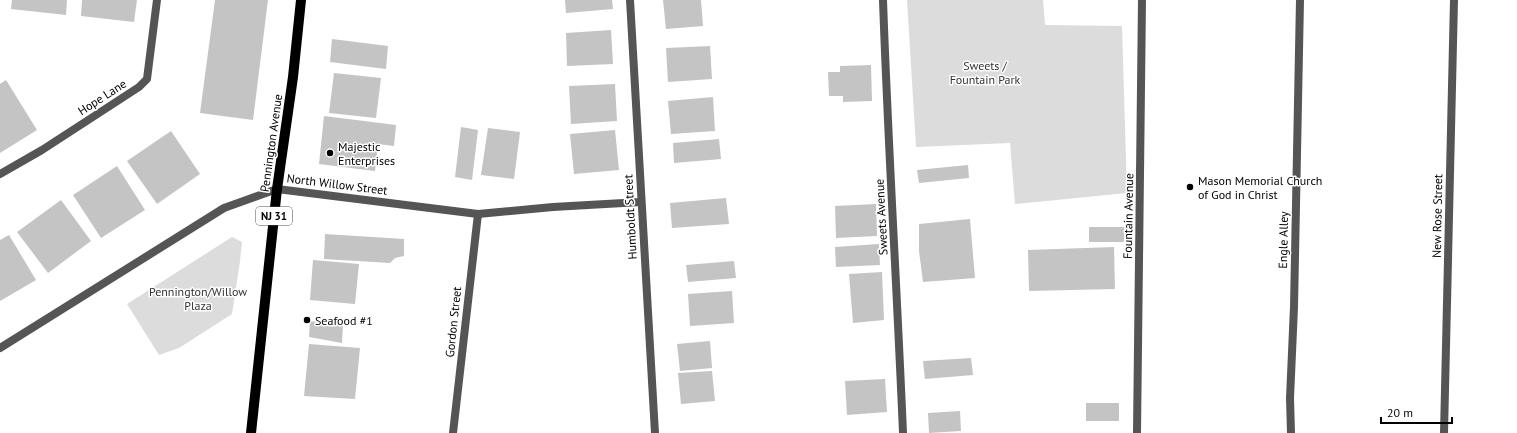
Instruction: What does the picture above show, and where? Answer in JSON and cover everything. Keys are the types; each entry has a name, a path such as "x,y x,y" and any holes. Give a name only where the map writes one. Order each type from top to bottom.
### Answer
{"main road":[{"name":"Pennington Avenue","path":"252,433 277,189 293,76 301,0"}],"street":[{"name":"Hope Lane","path":"0,174 42,150 139,87 146,79 158,0"},
{"name":"Humboldt Street","path":"630,0 655,433"},
{"name":"Sweets Avenue","path":"883,0 886,104 893,213 903,433"},
{"name":"Fountain Avenue","path":"1137,433 1142,0"},
{"name":"Engle Alley","path":"1291,433 1290,398 1294,299 1300,0"},
{"name":"New Rose Street","path":"1444,433 1454,0"},
{"name":"North Willow Street","path":"0,348 224,208 277,189 478,214 553,207 641,202"},
{"name":"Gordon Street","path":"453,433 478,214"}],"green space":[{"name":"Sweets / Fountain Park","path":"907,0 1043,0 1045,25 1122,26 1127,193 1015,204 1010,143 916,147"},
{"name":"Pennington/Willow Plaza","path":"232,237 242,242 232,314 179,348 159,355 127,304"}],"building":[{"path":"12,0 67,0 66,15 11,9"},
{"path":"82,0 137,0 134,22 81,16"},
{"path":"215,0 268,0 253,120 200,113"},
{"path":"565,0 612,0 613,9 566,13"},
{"path":"663,0 701,0 703,26 666,29"},
{"path":"611,30 613,64 567,66 566,33"},
{"path":"332,39 388,46 386,69 330,62"},
{"path":"710,46 712,79 668,82 666,48"},
{"path":"871,65 872,101 843,102 843,96 829,96 828,72 840,72 840,66"},
{"path":"334,73 381,78 376,118 329,113"},
{"path":"6,80 37,130 0,153 0,84"},
{"path":"615,84 617,121 571,124 569,86"},
{"path":"713,97 715,131 671,134 668,101"},
{"path":"324,116 396,125 394,146 378,144 375,171 319,164"},
{"path":"461,127 478,130 472,180 455,177"},
{"path":"488,128 520,132 514,179 481,175"},
{"path":"615,130 619,170 574,174 570,134"},
{"path":"171,131 200,174 157,204 127,161"},
{"path":"719,139 721,159 674,163 673,143"},
{"path":"968,165 969,178 919,183 917,170"},
{"path":"117,166 145,210 101,238 73,195"},
{"path":"726,198 729,224 672,228 670,203"},
{"path":"61,200 91,241 48,273 17,232"},
{"path":"876,204 877,236 836,238 835,206"},
{"path":"970,219 975,278 923,282 919,251 919,224"},
{"path":"1089,227 1124,227 1124,242 1089,242"},
{"path":"325,234 404,239 404,256 395,258 390,263 324,259"},
{"path":"9,235 36,280 0,301 0,240"},
{"path":"879,244 880,265 836,267 835,247"},
{"path":"1114,247 1115,289 1029,291 1028,250"},
{"path":"313,260 359,264 355,304 310,300"},
{"path":"734,261 736,278 688,282 686,265"},
{"path":"882,272 884,320 853,323 849,274"},
{"path":"732,291 734,323 690,326 688,294"},
{"path":"310,321 343,325 342,343 309,337"},
{"path":"710,341 712,368 680,371 677,344"},
{"path":"309,344 360,348 355,399 304,396"},
{"path":"971,358 973,375 925,379 923,361"},
{"path":"712,371 715,401 681,404 678,373"},
{"path":"885,379 887,412 847,415 845,381"},
{"path":"1086,403 1119,403 1119,421 1086,421"},
{"path":"960,411 961,431 929,433 928,413"}],"place":[{"name":"Majestic Enterprises","path":"330,153"},
{"name":"Mason Memorial Church of God in Christ","path":"1190,187"},
{"name":"Seafood #1","path":"307,320"}]}
